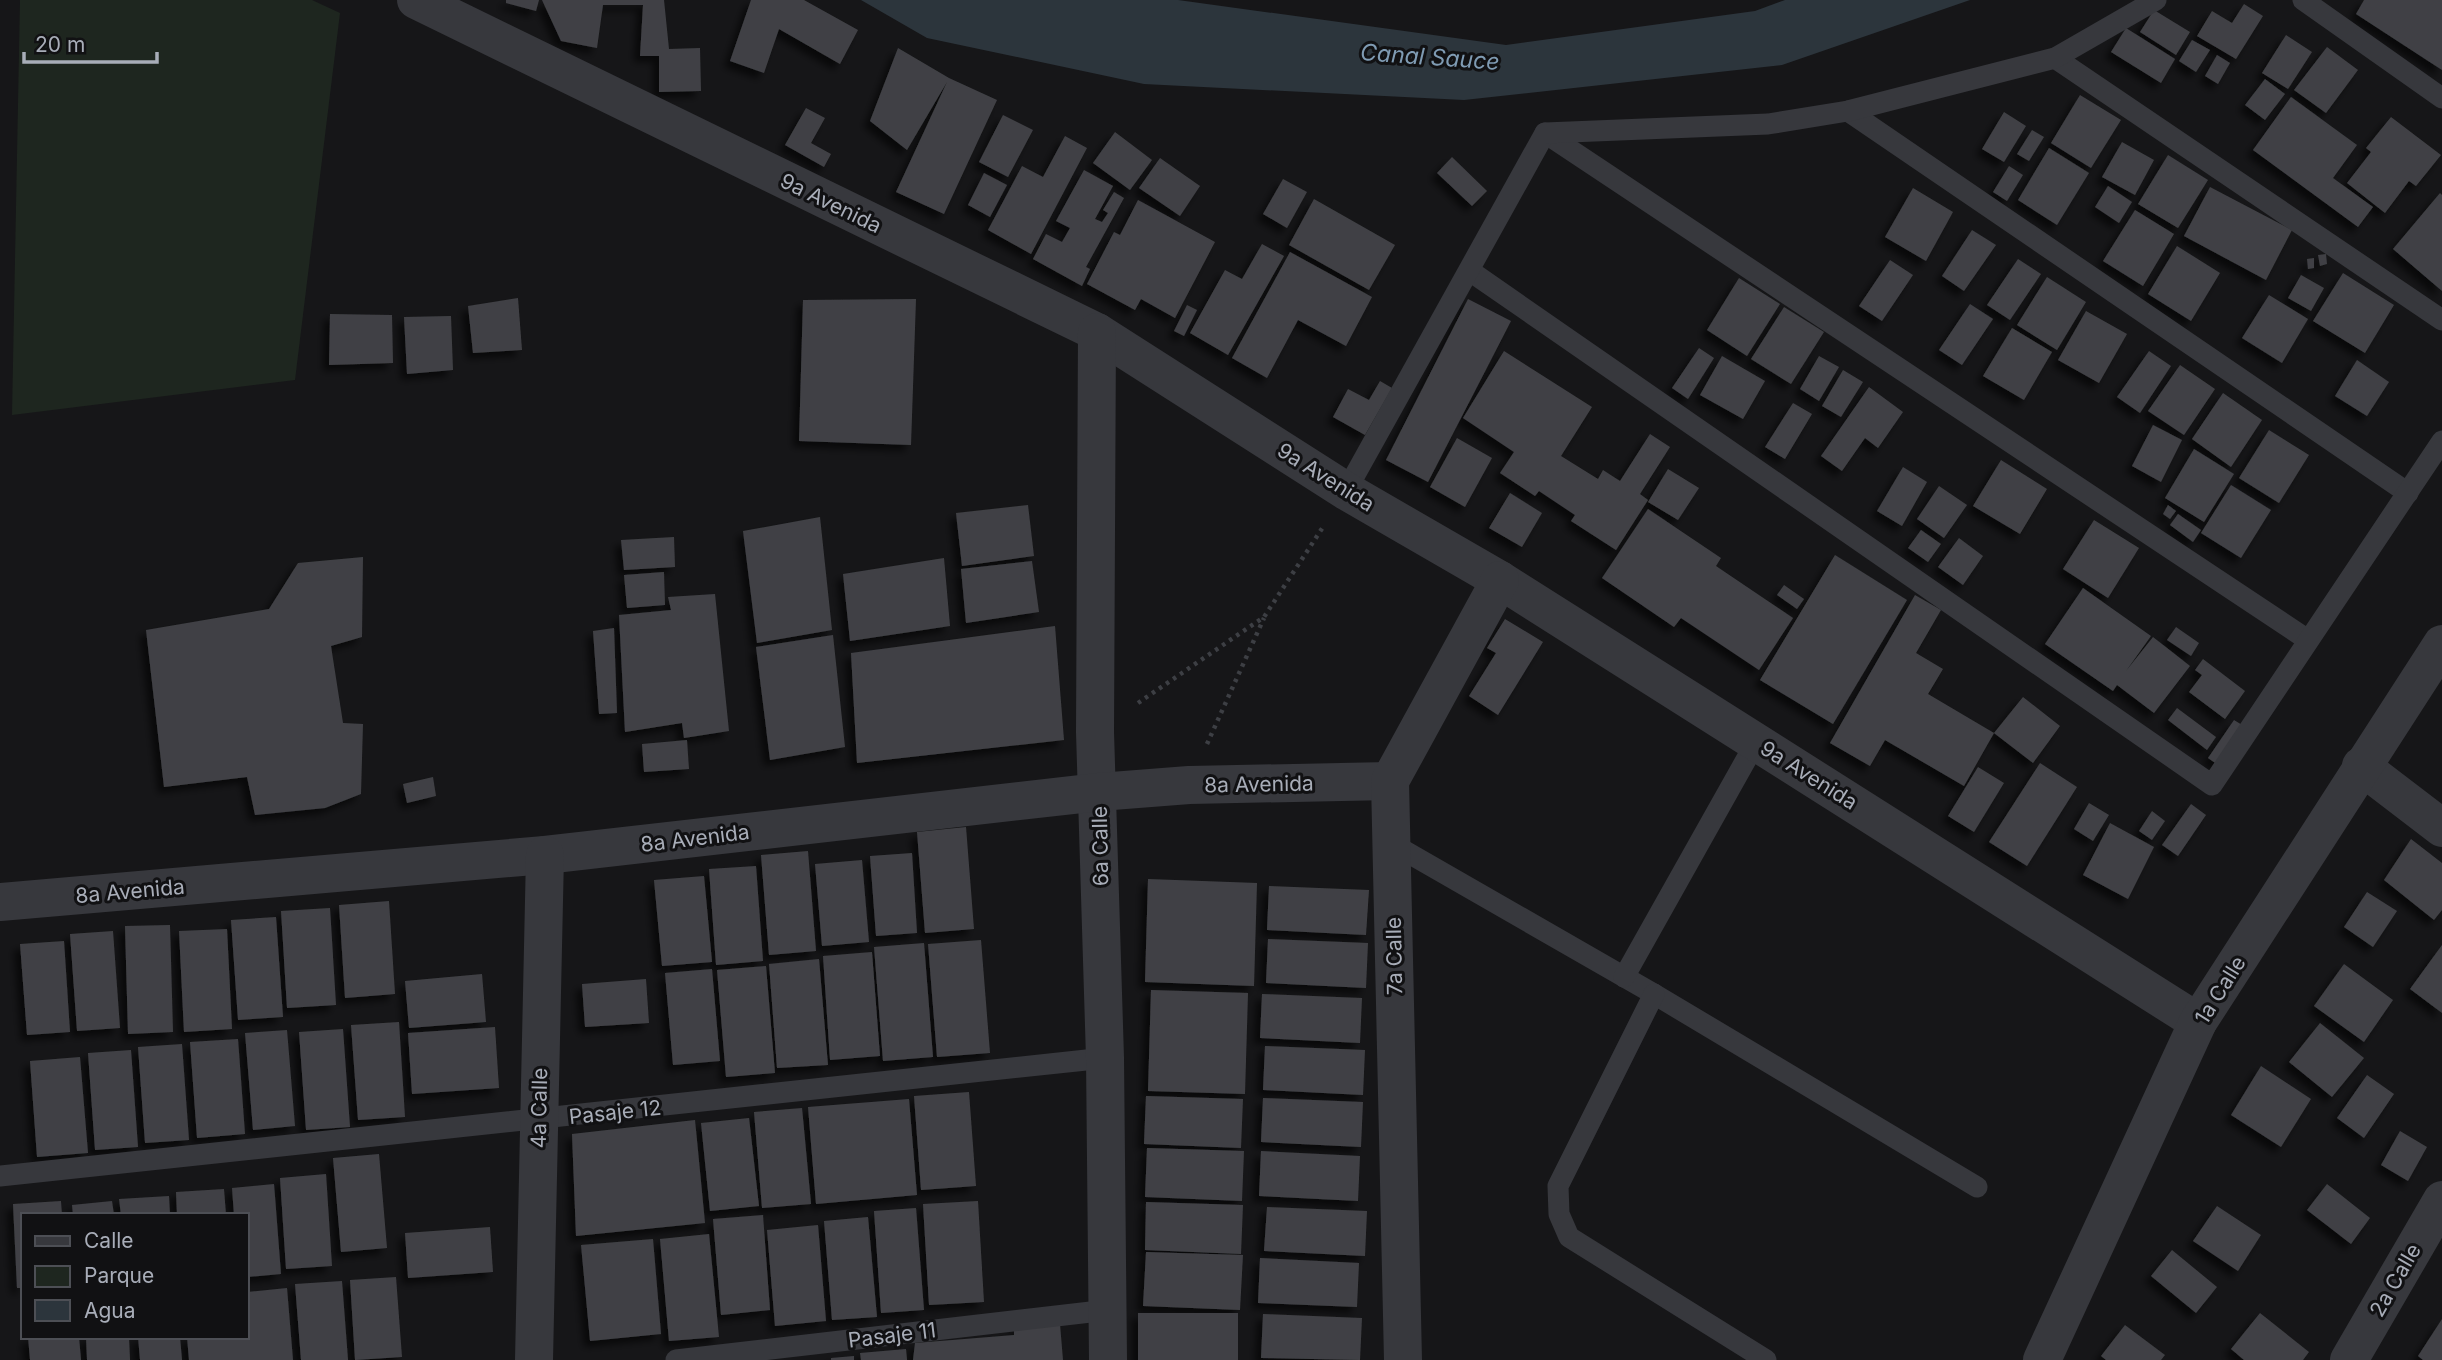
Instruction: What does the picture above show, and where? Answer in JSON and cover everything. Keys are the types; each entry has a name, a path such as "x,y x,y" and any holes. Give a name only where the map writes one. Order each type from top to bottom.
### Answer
{"street":[{"name":"9a Avenida","path":"416,0 1097,332 1346,491 1500,580 2199,1022"},
{"name":"6a Calle","path":"1097,332 1095,732 1099,792 1105,1058 1108,1360"},
{"name":"7a Calle","path":"1403,1360 1390,780 1500,580"},
{"name":"1a Calle","path":"2042,1360 2199,1022 2361,766 2442,644"},
{"path":"2361,766 2442,828"},
{"name":"8a Avenida","path":"0,902 545,855 1099,792 1189,785 1390,780"},
{"name":"4a Calle","path":"534,1360 545,855"},
{"name":"2a Calle","path":"2349,1360 2442,1200"}],"lane":[{"path":"1545,133 1768,124 1848,111 2055,58 2156,0"},
{"path":"2303,0 2442,99"},
{"path":"2055,58 2442,320"},
{"path":"1848,111 2407,493"},
{"path":"1346,491 1545,133"},
{"path":"1545,133 2308,640"},
{"path":"1470,271 2212,785 2442,441"},
{"path":"1623,977 1756,742"},
{"path":"1391,844 1654,994 1977,1186"},
{"path":"1654,994 1558,1186 1559,1214 1569,1237 1766,1360"},
{"name":"Pasaje 12","path":"0,1176 538,1121 1105,1058"},
{"name":"Pasaje 11","path":"676,1360 1108,1310"}],"path":[{"path":"1189,785 1265,617 1346,491"},
{"path":"1095,732 1265,617"}],"green space":[{"path":"20,0 312,0 340,13 295,380 12,415"}],"water":[{"name":"Canal Sauce","path":"861,0 1178,0 1506,45 1755,11 1785,0 1970,0 1782,65 1464,100 1144,84 927,38"}],"building":[{"path":"506,0 539,0 536,11 506,3"},
{"path":"542,0 664,0 669,49 700,48 701,91 659,92 659,56 640,56 643,5 603,5 597,48 561,41"},
{"path":"751,0 804,0 858,30 840,64 779,29 764,73 730,61"},
{"path":"2364,0 2442,0 2442,70 2356,14"},
{"path":"2244,4 2263,16 2236,59 2197,36 2212,11 2232,23"},
{"path":"2154,10 2190,32 2176,55 2140,32"},
{"path":"2126,28 2175,59 2161,83 2111,52"},
{"path":"2286,35 2312,52 2288,89 2262,73"},
{"path":"2192,40 2210,50 2196,72 2179,61"},
{"path":"2327,47 2358,70 2326,113 2294,90"},
{"path":"898,48 949,78 997,100 944,214 896,192 947,82 907,150 870,121"},
{"path":"2217,55 2230,63 2218,84 2205,76"},
{"path":"2265,79 2285,94 2265,120 2245,105"},
{"path":"2080,95 2121,120 2091,168 2051,143"},
{"path":"2291,97 2357,145 2333,178 2373,207 2358,227 2253,150"},
{"path":"806,108 825,118 811,143 831,154 824,167 785,145"},
{"path":"2004,112 2026,126 2004,162 1982,149"},
{"path":"1003,115 1033,130 1008,177 979,162"},
{"path":"2391,117 2441,155 2416,186 2409,181 2385,213 2347,183 2371,152 2366,148"},
{"path":"2032,130 2044,137 2029,161 2017,154"},
{"path":"1115,132 1152,160 1130,190 1093,163"},
{"path":"1065,136 1087,148 1031,254 988,230 1022,166 1043,177"},
{"path":"2122,142 2154,160 2135,195 2102,177"},
{"path":"2049,148 2089,173 2057,225 2018,200"},
{"path":"2168,155 2208,180 2178,228 2138,204"},
{"path":"1452,157 1487,191 1472,206 1437,173"},
{"path":"1160,158 1200,186 1180,216 1139,188"},
{"path":"2009,166 2023,175 2007,201 1993,192"},
{"path":"1084,170 1113,186 1095,219 1102,222 1108,213 1103,210 1114,192 1124,198 1086,267 1090,269 1082,286 1033,259 1046,234 1062,242 1070,228 1056,221"},
{"path":"984,173 1007,185 990,217 968,205"},
{"path":"1283,179 1307,192 1287,228 1263,214"},
{"path":"2108,186 2132,202 2119,223 2095,207"},
{"path":"2210,187 2292,230 2266,280 2184,236"},
{"path":"1913,188 1953,212 1926,261 1885,237"},
{"path":"2440,193 2442,195 2442,291 2393,249"},
{"path":"1314,199 1395,245 1369,290 1289,245"},
{"path":"1138,200 1215,242 1175,318 1141,299 1135,310 1087,284 1114,232 1120,235"},
{"path":"2135,210 2174,234 2143,286 2103,261"},
{"path":"1972,230 1996,245 1964,291 1942,276"},
{"path":"1262,244 1284,256 1228,355 1190,333 1225,270 1242,279"},
{"path":"2177,246 2220,273 2191,321 2148,294"},
{"path":"1290,252 1372,297 1346,346 1298,320 1267,378 1232,358"},
{"path":"2326,254 2327,264 2320,266 2318,255"},
{"path":"2314,258 2314,268 2308,269 2307,259"},
{"path":"2018,259 2041,274 2010,320 1987,305"},
{"path":"1890,260 1913,275 1882,321 1859,306"},
{"path":"2343,273 2394,305 2365,353 2313,321"},
{"path":"2301,275 2324,288 2311,311 2288,298"},
{"path":"2047,277 2086,302 2057,350 2017,325"},
{"path":"1739,278 1780,304 1747,356 1707,330"},
{"path":"2269,295 2308,319 2282,363 2242,338"},
{"path":"518,298 522,350 473,353 468,306"},
{"path":"916,299 911,445 799,441 803,300"},
{"path":"1468,299 1511,321 1428,482 1386,460"},
{"path":"1970,304 1993,319 1962,365 1939,350"},
{"path":"1187,305 1197,310 1184,336 1174,331"},
{"path":"1784,307 1824,332 1791,384 1751,359"},
{"path":"2086,311 2127,334 2099,383 2058,360"},
{"path":"330,314 392,315 393,363 329,365"},
{"path":"451,316 453,370 407,374 404,317"},
{"path":"2012,328 2052,352 2024,400 1983,376"},
{"path":"1699,348 1714,358 1688,399 1672,388"},
{"path":"1504,351 1592,407 1561,456 1598,479 1603,470 1620,481 1650,434 1670,447 1640,494 1648,500 1616,550 1571,521 1575,515 1539,491 1535,496 1500,473 1514,452 1463,418"},
{"path":"2149,351 2171,366 2140,413 2117,397"},
{"path":"1722,356 1765,381 1743,419 1700,395"},
{"path":"1819,356 1839,367 1819,401 1800,389"},
{"path":"2357,360 2389,382 2367,416 2335,396"},
{"path":"2180,365 2215,389 2184,435 2148,411"},
{"path":"1843,370 1863,382 1841,417 1822,406"},
{"path":"1380,381 1392,388 1365,435 1333,417 1348,389 1369,400"},
{"path":"1869,387 1903,412 1878,448 1865,438 1842,471 1821,456"},
{"path":"2223,393 2262,420 2231,467 2192,439"},
{"path":"1793,403 1812,414 1785,459 1765,447"},
{"path":"2153,425 2182,440 2161,482 2132,466"},
{"path":"2269,430 2309,455 2279,503 2239,478"},
{"path":"1457,438 1492,458 1465,507 1430,487"},
{"path":"2194,449 2234,474 2204,522 2165,498"},
{"path":"2001,460 2047,489 2020,534 1973,506"},
{"path":"1903,467 1927,482 1902,526 1877,511"},
{"path":"1668,469 1699,488 1678,520 1648,502"},
{"path":"2231,485 2271,510 2241,558 2201,533"},
{"path":"1939,486 1967,505 1944,538 1917,519"},
{"path":"1510,493 1542,513 1522,547 1489,528"},
{"path":"1028,505 1034,556 962,566 956,513"},
{"path":"2168,505 2176,511 2170,519 2163,514"},
{"path":"1648,509 1721,558 1716,566 1793,618 1759,670 1681,618 1674,627 1602,578"},
{"path":"2178,514 2201,530 2193,542 2170,525"},
{"path":"820,517 832,630 757,643 743,531"},
{"path":"2094,520 2139,548 2108,598 2063,569"},
{"path":"1921,530 1941,544 1928,562 1908,548"},
{"path":"674,537 675,567 624,570 621,540"},
{"path":"1959,538 1983,556 1963,585 1938,567"},
{"path":"1835,555 1907,600 1833,724 1760,680"},
{"path":"363,557 362,637 331,646 343,723 363,724 361,794 325,808 255,815 247,777 164,787 146,630 269,609 298,563"},
{"path":"944,558 950,626 850,641 843,574"},
{"path":"1032,561 1039,612 966,623 961,569"},
{"path":"664,572 665,605 627,608 624,575"},
{"path":"1784,585 1804,599 1797,609 1777,595"},
{"path":"2083,588 2151,636 2126,671 2153,637 2190,666 2154,713 2117,685 2113,691 2045,644"},
{"path":"715,594 729,731 684,738 682,723 625,732 619,615 671,610 668,597"},
{"path":"1915,595 1941,610 1916,653 1943,669 1928,694 1994,733 1964,786 1885,740 1870,766 1830,743"},
{"path":"1505,619 1543,642 1498,715 1469,696 1496,653 1487,648"},
{"path":"1055,626 1064,740 857,763 851,653"},
{"path":"2176,627 2199,643 2191,656 2167,640"},
{"path":"614,628 617,713 599,714 593,631"},
{"path":"833,635 845,747 770,760 756,647"},
{"path":"2203,659 2245,691 2225,719 2189,692 2202,675 2195,670"},
{"path":"2023,697 2060,726 2033,763 1994,733"},
{"path":"2177,708 2216,737 2207,750 2168,720"},
{"path":"2234,720 2247,728 2221,767 2208,758"},
{"path":"687,740 689,769 644,772 642,744"},
{"path":"2040,763 2077,787 2027,866 1989,842"},
{"path":"1978,767 2004,783 1974,832 1948,816"},
{"path":"433,777 436,796 407,803 403,784"},
{"path":"2089,803 2109,815 2093,841 2074,829"},
{"path":"2191,804 2206,815 2178,856 2162,845"},
{"path":"2152,811 2165,821 2152,840 2139,831"},
{"path":"2110,823 2154,847 2128,899 2083,875"},
{"path":"966,827 974,929 925,933 917,832"},
{"path":"2411,839 2442,863 2442,910 2434,920 2384,880"},
{"path":"808,851 816,951 769,955 761,855"},
{"path":"912,853 917,933 876,936 870,856"},
{"path":"862,860 869,942 822,946 815,864"},
{"path":"756,866 763,961 716,965 709,869"},
{"path":"704,876 712,962 662,966 654,880"},
{"path":"1148,879 1257,883 1254,986 1145,982"},
{"path":"1269,886 1369,890 1366,935 1267,930"},
{"path":"2367,892 2397,911 2373,947 2344,927"},
{"path":"389,901 395,994 345,998 339,905"},
{"path":"330,908 336,1005 287,1008 281,911"},
{"path":"276,917 283,1017 238,1020 231,920"},
{"path":"170,925 173,1032 128,1034 125,926"},
{"path":"227,929 232,1029 184,1032 179,931"},
{"path":"113,931 120,1028 77,1031 70,934"},
{"path":"1268,939 1368,943 1366,988 1266,983"},
{"path":"981,940 990,1053 937,1057 928,944"},
{"path":"64,941 70,1032 27,1035 20,944"},
{"path":"924,943 933,1057 883,1061 874,947"},
{"path":"2442,945 2442,1013 2410,989"},
{"path":"872,952 880,1056 830,1060 823,956"},
{"path":"819,959 828,1065 777,1068 769,964"},
{"path":"2344,964 2393,1000 2364,1042 2314,1006"},
{"path":"766,966 775,1073 726,1077 717,970"},
{"path":"712,969 720,1061 673,1065 665,973"},
{"path":"482,974 486,1022 409,1028 405,981"},
{"path":"646,979 649,1023 585,1027 582,984"},
{"path":"1151,990 1248,993 1245,1094 1148,1091"},
{"path":"1262,994 1362,998 1360,1043 1260,1038"},
{"path":"399,1022 405,1117 358,1120 351,1025"},
{"path":"2320,1023 2364,1058 2332,1097 2289,1062"},
{"path":"495,1027 499,1088 412,1094 408,1033"},
{"path":"343,1029 350,1127 306,1130 299,1032"},
{"path":"287,1030 295,1126 253,1130 245,1033"},
{"path":"238,1039 245,1134 197,1138 190,1042"},
{"path":"182,1044 189,1140 145,1143 138,1047"},
{"path":"1265,1046 1365,1050 1363,1095 1263,1090"},
{"path":"131,1050 138,1147 95,1150 88,1053"},
{"path":"80,1057 88,1153 37,1157 30,1061"},
{"path":"2261,1066 2311,1099 2281,1147 2231,1115"},
{"path":"2367,1075 2394,1094 2364,1138 2337,1118"},
{"path":"969,1092 976,1186 921,1190 914,1096"},
{"path":"1146,1096 1243,1099 1241,1148 1144,1144"},
{"path":"1263,1098 1363,1102 1361,1147 1261,1142"},
{"path":"909,1099 917,1195 816,1204 808,1107"},
{"path":"802,1108 811,1204 762,1208 754,1112"},
{"path":"749,1118 759,1206 710,1211 701,1123"},
{"path":"695,1120 705,1223 576,1236 572,1134"},
{"path":"2400,1131 2427,1147 2408,1181 2381,1165"},
{"path":"1147,1148 1244,1151 1242,1201 1145,1197"},
{"path":"1261,1151 1360,1156 1358,1201 1259,1196"},
{"path":"379,1154 387,1248 341,1252 333,1158"},
{"path":"326,1174 332,1266 286,1269 280,1178"},
{"path":"274,1184 281,1274 248,1277 248,1213 234,1213 232,1188"},
{"path":"2327,1184 2370,1218 2351,1244 2307,1210"},
{"path":"224,1189 226,1213 177,1213 176,1192"},
{"path":"169,1196 170,1213 121,1213 119,1199"},
{"path":"61,1201 62,1213 21,1213 21,1288 17,1288 13,1204"},
{"path":"112,1201 114,1213 73,1213 72,1205"},
{"path":"978,1201 984,1302 929,1305 923,1204"},
{"path":"1146,1202 1243,1205 1241,1254 1145,1250"},
{"path":"2217,1206 2261,1235 2238,1271 2193,1241"},
{"path":"1267,1207 1367,1211 1365,1256 1264,1251"},
{"path":"916,1208 924,1310 881,1313 874,1211"},
{"path":"763,1215 770,1310 721,1315 713,1219"},
{"path":"868,1217 877,1317 832,1320 824,1221"},
{"path":"818,1225 826,1321 775,1326 767,1230"},
{"path":"490,1227 493,1272 408,1278 405,1233"},
{"path":"709,1234 719,1337 669,1341 660,1239"},
{"path":"653,1239 661,1334 590,1341 581,1245"},
{"path":"2172,1250 2217,1287 2196,1313 2151,1276"},
{"path":"1146,1252 1243,1255 1240,1310 1143,1306"},
{"path":"1260,1258 1359,1263 1357,1307 1258,1303"},
{"path":"396,1277 402,1357 355,1360 350,1280"},
{"path":"342,1281 348,1360 301,1360 295,1284"},
{"path":"287,1288 293,1360 189,1360 187,1339 248,1339 248,1292"},
{"path":"1138,1313 1238,1313 1238,1360 1138,1360"},
{"path":"2260,1313 2309,1352 2303,1360 2244,1360 2231,1349"},
{"path":"1263,1314 1362,1318 1360,1360 1261,1358"},
{"path":"2442,1319 2442,1360 2423,1360 2418,1356"},
{"path":"1060,1324 1063,1360 913,1360 915,1343 1014,1335 1014,1329"},
{"path":"2125,1325 2165,1355 2161,1360 2106,1360 2101,1356"},
{"path":"28,1339 79,1339 81,1360 30,1360"},
{"path":"86,1339 129,1339 130,1360 87,1360"},
{"path":"138,1339 180,1339 182,1360 140,1360"},
{"path":"906,1349 907,1360 861,1360 860,1353"},
{"path":"854,1356 854,1360 831,1360 831,1358"}]}
